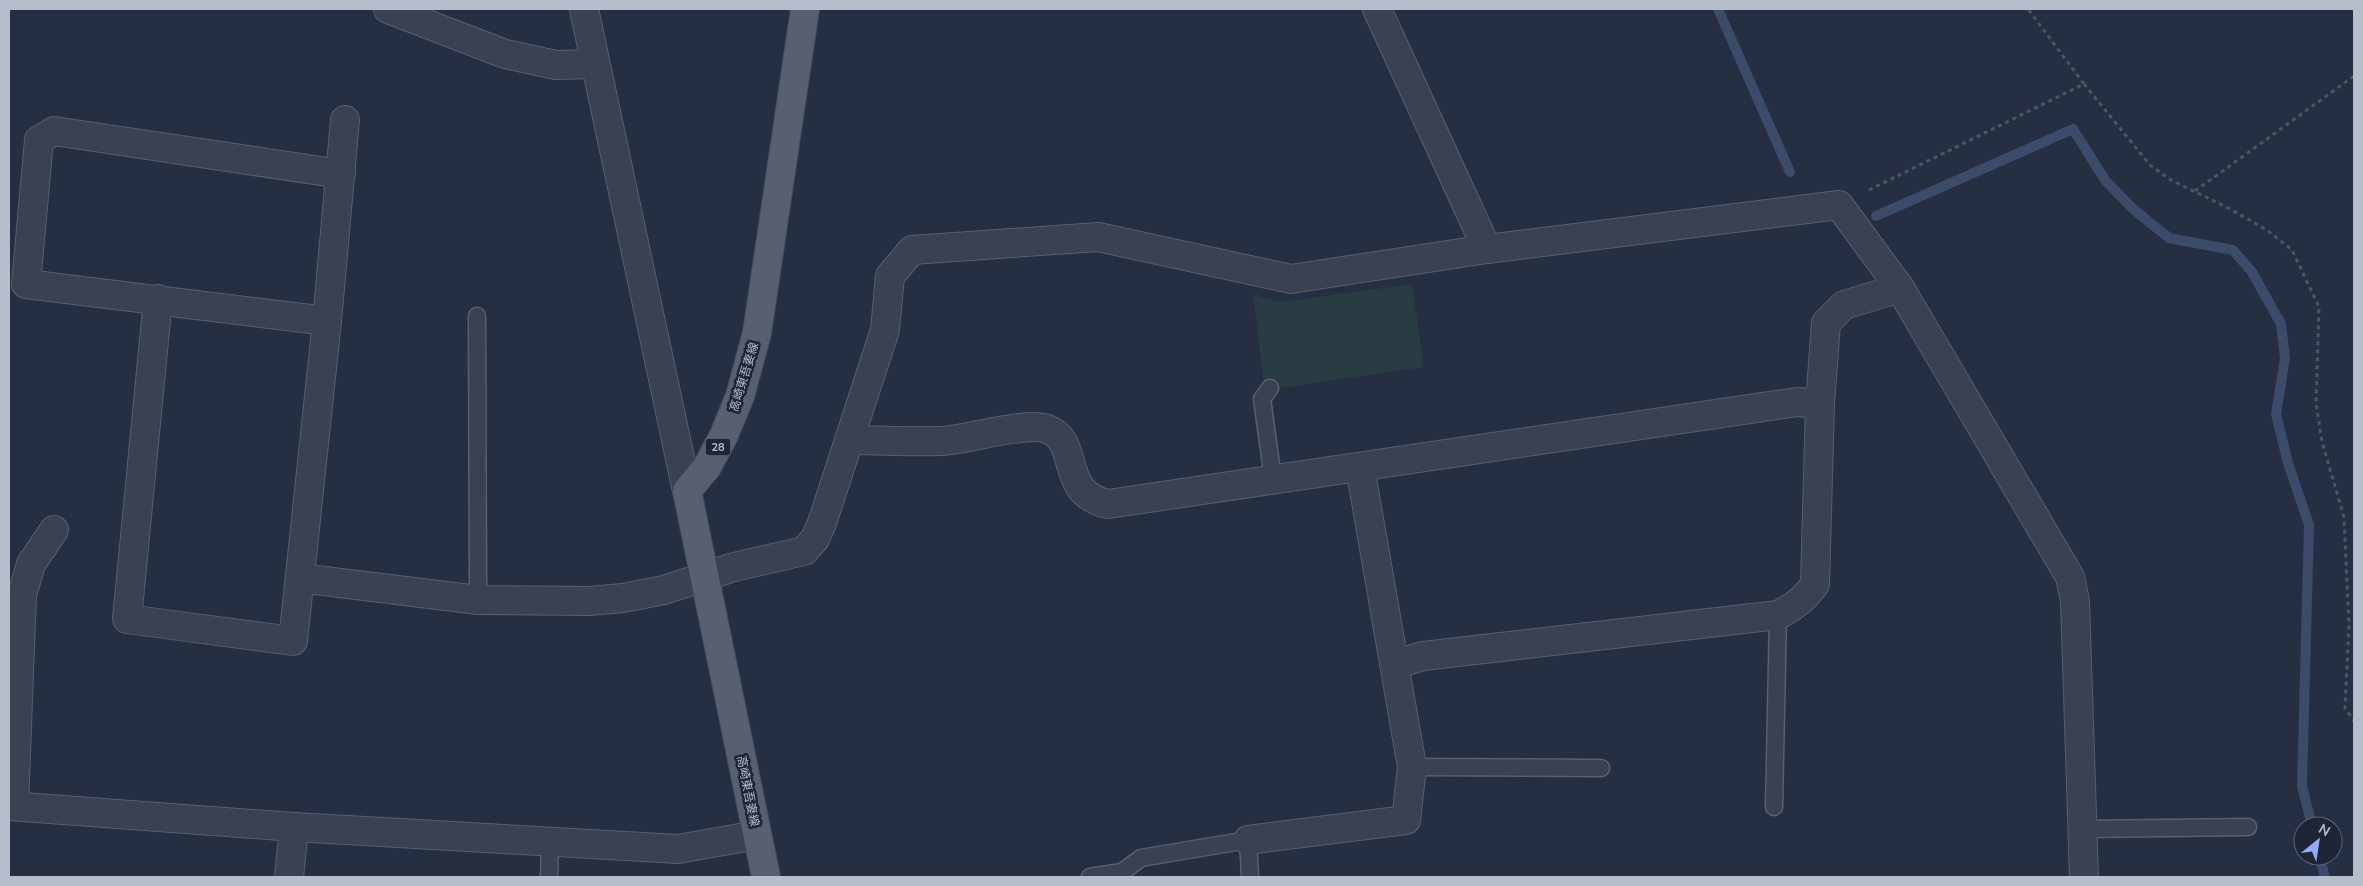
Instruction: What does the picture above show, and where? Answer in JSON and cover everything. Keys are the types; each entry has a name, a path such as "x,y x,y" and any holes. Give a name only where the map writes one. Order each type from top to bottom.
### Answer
{"main road":[{"name":"高崎東吾妻線","path":"766,877 687,491 707,467 724,435 740,396 757,333 805,9"}],"street":[{"path":"388,9 505,54 556,65 595,64"},
{"path":"584,9 687,491"},
{"path":"1377,9 1487,250"},
{"path":"158,299 127,618 293,641 327,321 345,120"},
{"path":"327,321 26,284 39,140 54,131 341,174"},
{"path":"300,578 478,600 589,601 623,598 664,590 734,567 804,551 815,539 822,523 885,330 890,276 912,250 1098,237 1291,278 1487,250 1839,205 1900,288 2070,577 2075,601 2084,829 2084,877"},
{"path":"1396,664 1423,656 1778,615 1808,595 1816,584 1820,404 1826,323 1844,305 1900,288"},
{"path":"848,440 942,441 1031,427 1047,429 1061,439 1068,452 1074,478 1086,495 1108,504 1797,402 1820,404"},
{"path":"1248,840 1406,820 1412,767 1396,664 1360,466"},
{"path":"54,530 31,564 22,595 12,806 294,827 678,849 757,835"},
{"path":"289,877 294,827"}],"lane":[{"path":"478,316 478,600"},
{"path":"1270,388 1262,399 1272,479"},
{"path":"1774,807 1778,615"},
{"path":"1412,767 1601,768"},
{"path":"2084,829 2248,827"},
{"path":"1090,877 1122,872 1141,858 1248,840 1250,877"},
{"path":"549,877 550,843"}],"path":[{"path":"2028,9 2084,84 2150,165 2170,179 2267,230 2292,250 2319,307 2316,403 2322,442 2344,517 2349,626 2345,708 2354,721"},
{"path":"2195,191 2354,76"},
{"path":"1839,205 2084,84"}],"shaded area":[{"path":"1412,284 1424,367 1279,388 1272,395 1279,463 1262,465 1253,400 1264,385 1253,295 1281,302"}],"waterway":[{"path":"1718,9 1790,172"},
{"path":"1876,216 2073,129 2105,180 2132,208 2169,238 2233,250 2252,272 2281,324 2285,358 2276,414 2288,463 2309,525 2302,786 2310,816"},
{"path":"2322,866 2325,877"}]}
